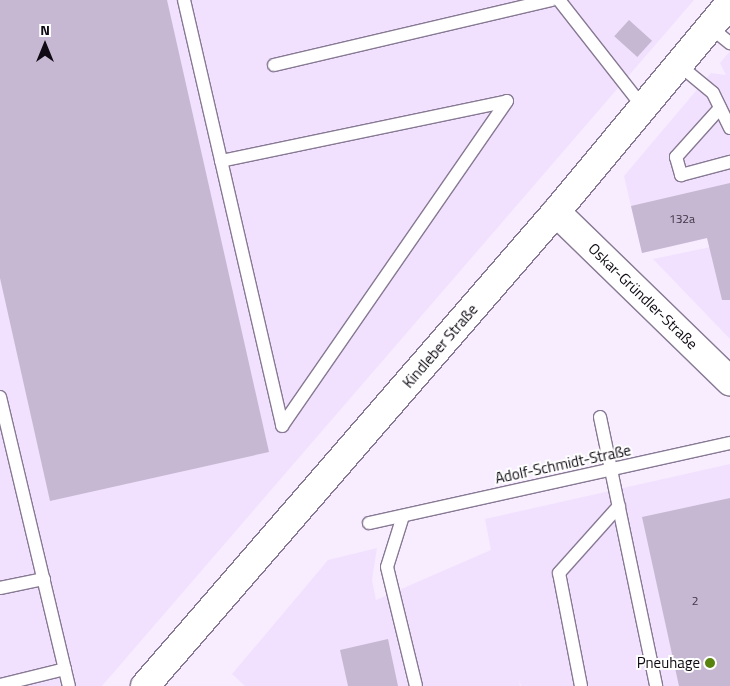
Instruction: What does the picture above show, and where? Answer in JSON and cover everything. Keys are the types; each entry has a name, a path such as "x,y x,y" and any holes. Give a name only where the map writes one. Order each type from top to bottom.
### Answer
{"main road":[{"name":"Kindleber Straße","path":"145,686 556,212 678,64 720,35 730,3"},
{"name":"Oskar-Gründler-Straße","path":"556,212 730,381"}],"lane":[{"path":"184,0 282,426 507,101 222,161"},
{"path":"274,65 552,0 642,106"},
{"path":"678,64 713,93 730,128"},
{"path":"720,108 676,157 682,175 730,162"},
{"path":"0,396 69,686"},
{"path":"600,417 656,686"},
{"name":"Adolf-Schmidt-Straße","path":"369,523 730,443"},
{"path":"580,686 559,573 619,506"},
{"path":"403,516 387,566 416,686"},
{"path":"0,588 44,579"},
{"path":"0,685 65,668"}],"shaded area":[{"path":"0,0 694,0 102,686 0,686"},
{"path":"730,51 730,233 642,253 624,176 711,73 726,75 720,63"},
{"path":"730,243 730,339 653,259"},
{"path":"730,464 730,686 521,686 519,680 520,686 245,686 232,674 328,560 377,548 372,580 376,600 491,550 485,519"}],"building":[{"path":"0,0 167,0 269,452 50,501 0,278"},
{"path":"629,20 652,41 637,57 614,36"},
{"path":"730,183 730,300 722,300 707,238 642,253 631,206"},
{"path":"730,498 730,686 679,686 642,517"},
{"path":"388,639 398,686 348,686 340,650"}],"place":[{"name":"Pneuhage","path":"710,663"}]}
